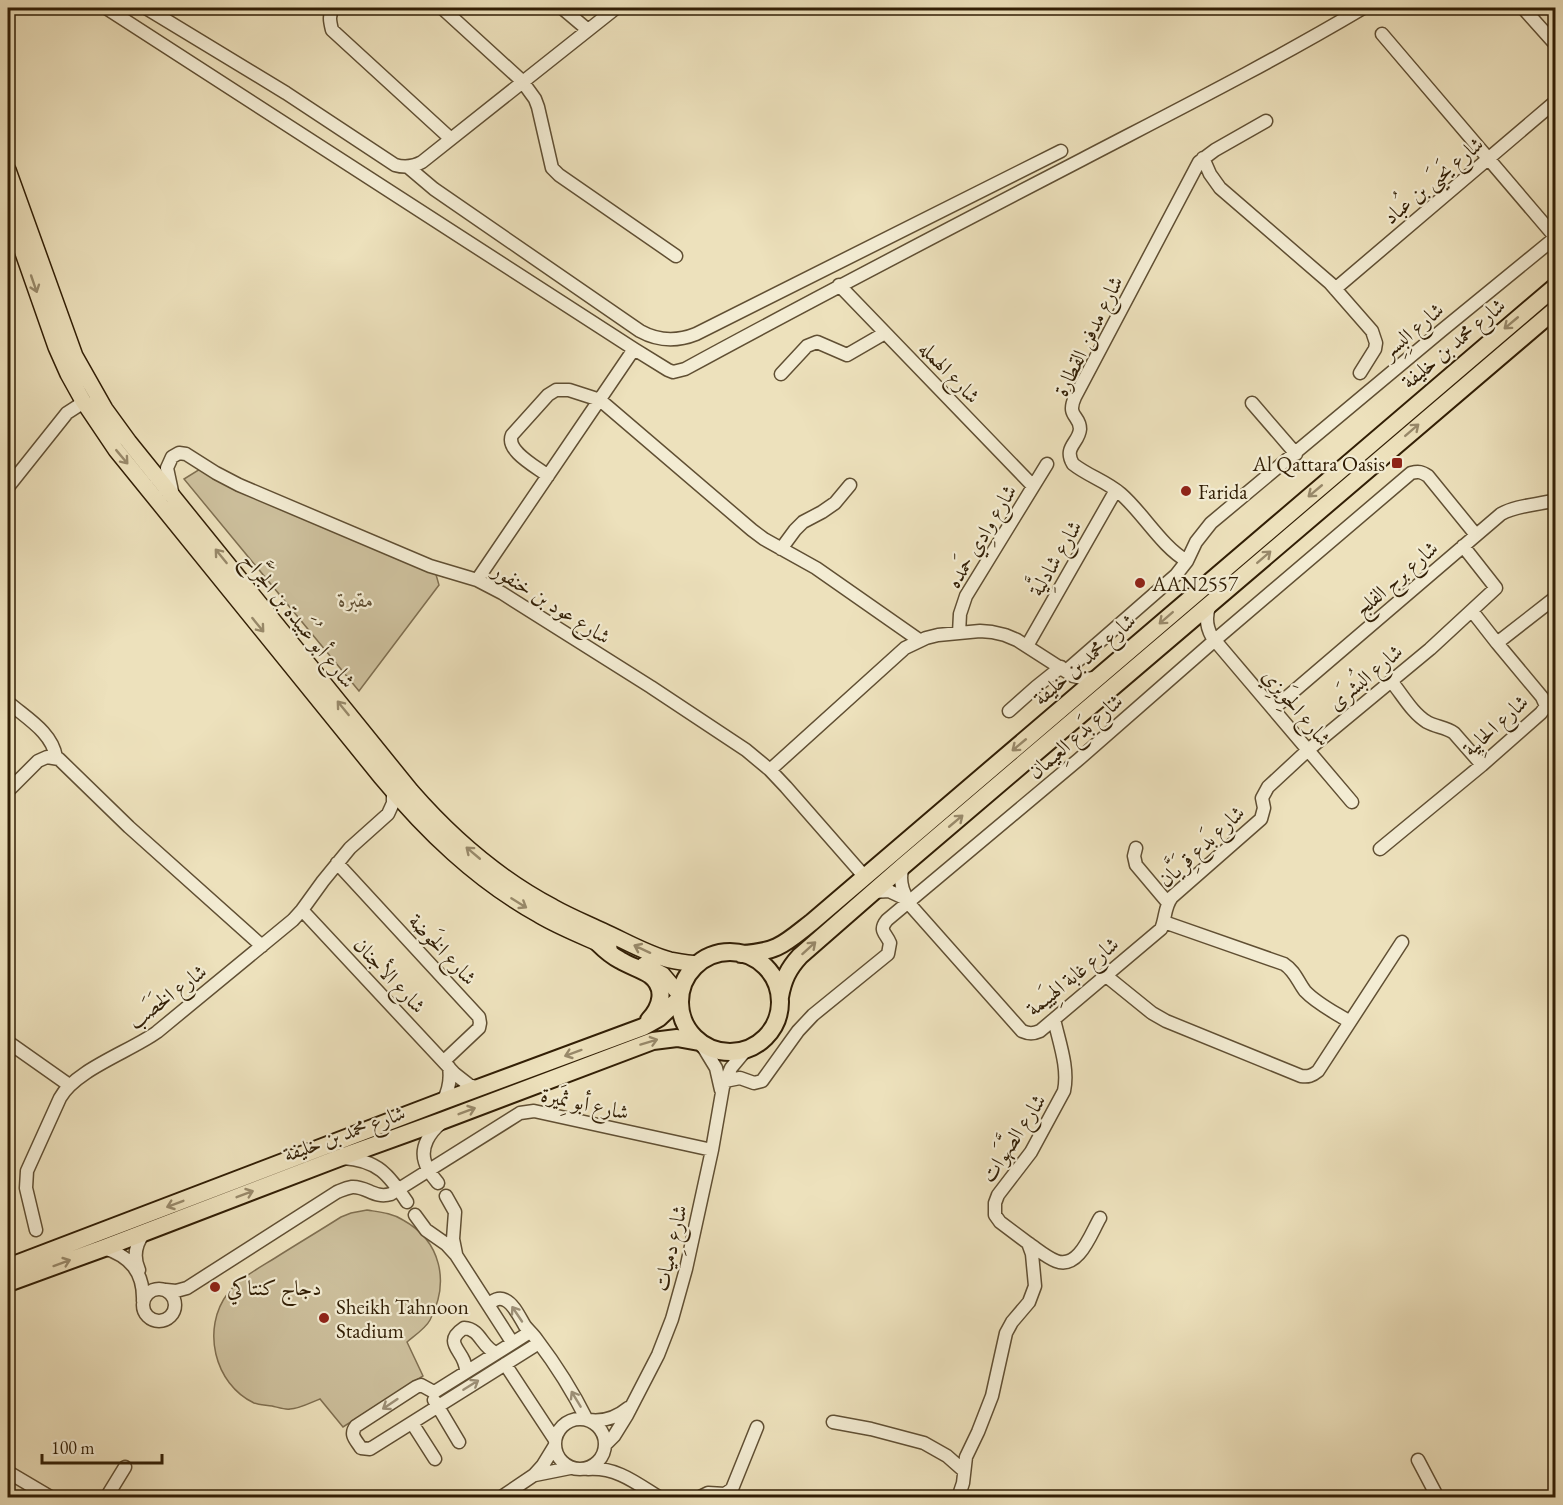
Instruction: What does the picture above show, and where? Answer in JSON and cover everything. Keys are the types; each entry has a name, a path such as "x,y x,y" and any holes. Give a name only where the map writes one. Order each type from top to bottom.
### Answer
{"highway":[{"name":"شارع محمد بن خليفة","path":"741,954 762,952 782,945 812,922 1556,285"},
{"name":"شارع محمد بن خليفة","path":"780,997 784,976 791,965 873,892 1556,309"},
{"path":"598,943 617,959 650,975 658,986 660,1005 643,1027"},
{"path":"730,952 741,954 755,959 767,969 776,982 780,997 779,1014 772,1030 761,1042 746,1050 731,1053 716,1051 701,1043 690,1033 684,1023 680,1011 683,983 689,973 707,957 730,952"},
{"name":"شارع محمد بن خليفة","path":"8,1267 643,1027 659,1018 680,997"},
{"name":"شارع محمد بن خليفة","path":"8,1283 653,1041 677,1038 701,1043"}],"main road":[{"name":"شارع أبو عُبَيدة بن الجَرَّاح","path":"8,170 75,356 105,409 173,497 411,791 435,818 467,848 508,880 546,903 577,920 662,958 698,964"},
{"name":"شارع أبو عُبَيدة بن الجَرَّاح","path":"8,210 56,347 68,374 116,450 412,814 447,848 489,883 537,914 663,975 680,997"}],"street":[{"path":"106,8 634,349 674,372 680,371 839,285 1221,88 1363,8"},
{"path":"146,8 286,93 395,165 402,167 422,162 616,8"},
{"path":"334,8 329,21 332,30 451,139"},
{"path":"442,8 522,81 535,99 552,168 676,256"},
{"path":"562,8 588,30"},
{"path":"1523,8 1556,45"},
{"path":"1382,34 1555,238"},
{"name":"شارع يَحيَى بن عُباد","path":"1335,289 1556,101"},
{"name":"شارع مدفن القطارة","path":"1187,561 1174,552 1116,490 1072,464 1069,453 1080,430 1073,415 1073,403 1196,168 1203,158 1266,121"},
{"path":"408,167 434,189 640,331 671,340 696,334 1061,151"},
{"path":"1203,158 1220,188 1335,289 1375,337 1375,349 1360,373"},
{"name":"شارع البِسِر","path":"1009,711 1176,575 1187,561 1196,542 1211,523 1555,238"},
{"name":"شارع الهمله","path":"839,285 1033,486"},
{"path":"782,374 807,346 817,342 847,355 885,333"},
{"path":"477,580 634,349"},
{"path":"548,476 516,452 510,440 512,435 556,390 569,390 600,400 752,530 816,568 919,640"},
{"path":"8,487 67,413 84,402"},
{"path":"1252,403 1296,453"},
{"name":"شارع عود بن خنفور","path":"173,497 167,468 172,457 179,453 186,454 239,485 430,566 477,580 502,593 746,750 786,787 864,876"},
{"name":"شارع وادِي حَمده","path":"959,633 960,614 966,596 1047,464"},
{"name":"شارع بَدع العِيمان","path":"723,1088 740,1078 757,1083 765,1078 798,1031 813,1015 888,954 890,944 883,926 887,920 1078,760 1214,638 1411,473 1423,472 1428,476 1476,535"},
{"path":"781,549 803,522 835,503 850,484"},
{"name":"شارع شادلِيَّة","path":"1027,646 1116,490"},
{"name":"شارع برج الفلج","path":"1274,709 1495,519 1508,510 1556,500"},
{"name":"شارع البُشرَى","path":"1262,798 1268,787 1308,750 1430,649 1496,588 1463,546"},
{"path":"1472,611 1497,643 1556,597"},
{"path":"1210,603 1206,620 1214,638"},
{"path":"1180,630 1200,631 1214,638"},
{"path":"770,770 896,655 919,640 938,635 992,632 1005,635 1027,646 1083,679 1099,677"},
{"name":"شارع الحِوَيزِي","path":"1214,638 1352,802"},
{"name":"شارع الحابِية","path":"1380,849 1482,765 1546,706 1497,643"},
{"path":"1063,669 1075,686 1071,700"},
{"path":"1391,681 1422,719 1449,729 1482,765"},
{"path":"8,702 45,734 51,741 56,757"},
{"path":"8,791 38,760 56,757 262,946"},
{"path":"388,814 393,803 393,791"},
{"name":"شارع بَدع قِرَيَّان","path":"1164,922 1165,909 1172,897 1257,824 1263,814 1262,798"},
{"path":"388,814 400,811 412,814"},
{"name":"شارع الخَصَب","path":"36,1230 26,1188 27,1171 60,1098 69,1085 118,1053 157,1032 293,920 303,910 337,863 356,842 388,814"},
{"path":"1136,848 1134,856 1136,865 1168,903"},
{"name":"شارع الخَوضة","path":"337,863 479,1017 479,1028 446,1064"},
{"name":"شارع غابة الهِيَيمة","path":"903,866 901,884 908,901"},
{"name":"شارع غابة الهِيَيمة","path":"873,892 889,891 908,901 1022,1031 1028,1034 1040,1031 1148,940 1164,922"},
{"name":"شارع الأجنان","path":"303,910 446,1064 462,1080 478,1088"},
{"path":"1164,922 1284,964 1295,973 1305,991 1350,1022"},
{"path":"1105,975 1152,1013 1167,1021 1307,1077 1318,1071 1402,942"},
{"name":"شارع الصَّهَوات","path":"1054,1019 1065,1068 1064,1091 1031,1152 998,1195 995,1215 1000,1222 1028,1243 1057,1261 1069,1262 1079,1255 1100,1218"},
{"path":"8,1041 69,1085"},
{"name":"شارع دِميات","path":"701,1043 716,1068 723,1088"},
{"name":"شارع دِميات","path":"605,1447 633,1403 658,1355 672,1319 686,1269 723,1088 731,1068 746,1050"},
{"path":"443,1101 450,1074 446,1064"},
{"name":"شارع أبو ثِمَيرة","path":"164,1290 176,1291 186,1288 346,1188 358,1188 377,1196 384,1196 399,1190 426,1164 526,1111 712,1150"},
{"path":"438,1183 426,1164 425,1149 430,1134 444,1120"},
{"path":"339,1158 360,1160 396,1177 404,1178 412,1177 426,1164"},
{"path":"381,1170 394,1182 407,1202"},
{"path":"446,1196 453,1208 455,1222 453,1239 456,1255"},
{"path":"415,1215 423,1227 446,1244 456,1255 512,1342"},
{"path":"433,1235 446,1232 455,1222"},
{"path":"104,1248 124,1257 131,1263 138,1272 149,1283 172,1296 174,1312 168,1319 156,1321 148,1318 143,1310 142,1284 138,1272 136,1264 136,1250 137,1242 144,1233"},
{"path":"958,1497 963,1483 966,1457 992,1396 1006,1333 1029,1302 1034,1291 1034,1264 1028,1243"},
{"name":"شارع أبو ثِمَيرة","path":"175,1306 186,1288"},
{"path":"143,1301 151,1292 164,1290"},
{"path":"489,1305 495,1300 507,1301 539,1343 588,1420"},
{"path":"466,1372 464,1358 453,1341 455,1335 464,1328 476,1332 488,1348 496,1353"},
{"path":"530,1332 436,1390 432,1391 418,1385 356,1426 352,1434 361,1448 370,1449 539,1343"},
{"path":"505,1364 555,1444 557,1456 562,1463 575,1470 607,1469 626,1477 660,1497"},
{"path":"425,1387 459,1442"},
{"name":"شارع دِميات","path":"588,1420 613,1418 633,1403"},
{"path":"500,1497 534,1475 543,1465 555,1444 557,1433 566,1422 588,1420 601,1430 605,1447 603,1455 599,1461 586,1469"},
{"path":"833,1422 924,1443 947,1456 964,1471"},
{"path":"412,1423 435,1459"},
{"path":"698,1497 708,1493 725,1494 732,1489 757,1427"},
{"path":"605,1447 626,1477"},
{"path":"1418,1460 1438,1497"},
{"path":"106,1497 125,1467"},
{"path":"534,1475 570,1468"},
{"path":"8,1472 52,1497"}],"green space":[{"name":"مقبرة","path":"200,469 435,571 439,585 359,691 184,479"},
{"name":"Sheikh Tahnoon Stadium","path":"367,1210 385,1213 403,1220 426,1239 434,1251 440,1277 440,1291 436,1306 428,1323 407,1342 423,1376 343,1427 320,1399 294,1409 254,1403 229,1383 216,1354 215,1322 228,1293 250,1274 341,1217"}],"place":[{"name":"Al Qattara Oasis","path":"1397,463"},
{"name":"Farida","path":"1186,491"},
{"name":"AAN2557","path":"1140,583"},
{"name":"دجاج كنتاكي","path":"215,1287"},
{"name":"Sheikh Tahnoon Stadium","path":"324,1318"}]}
